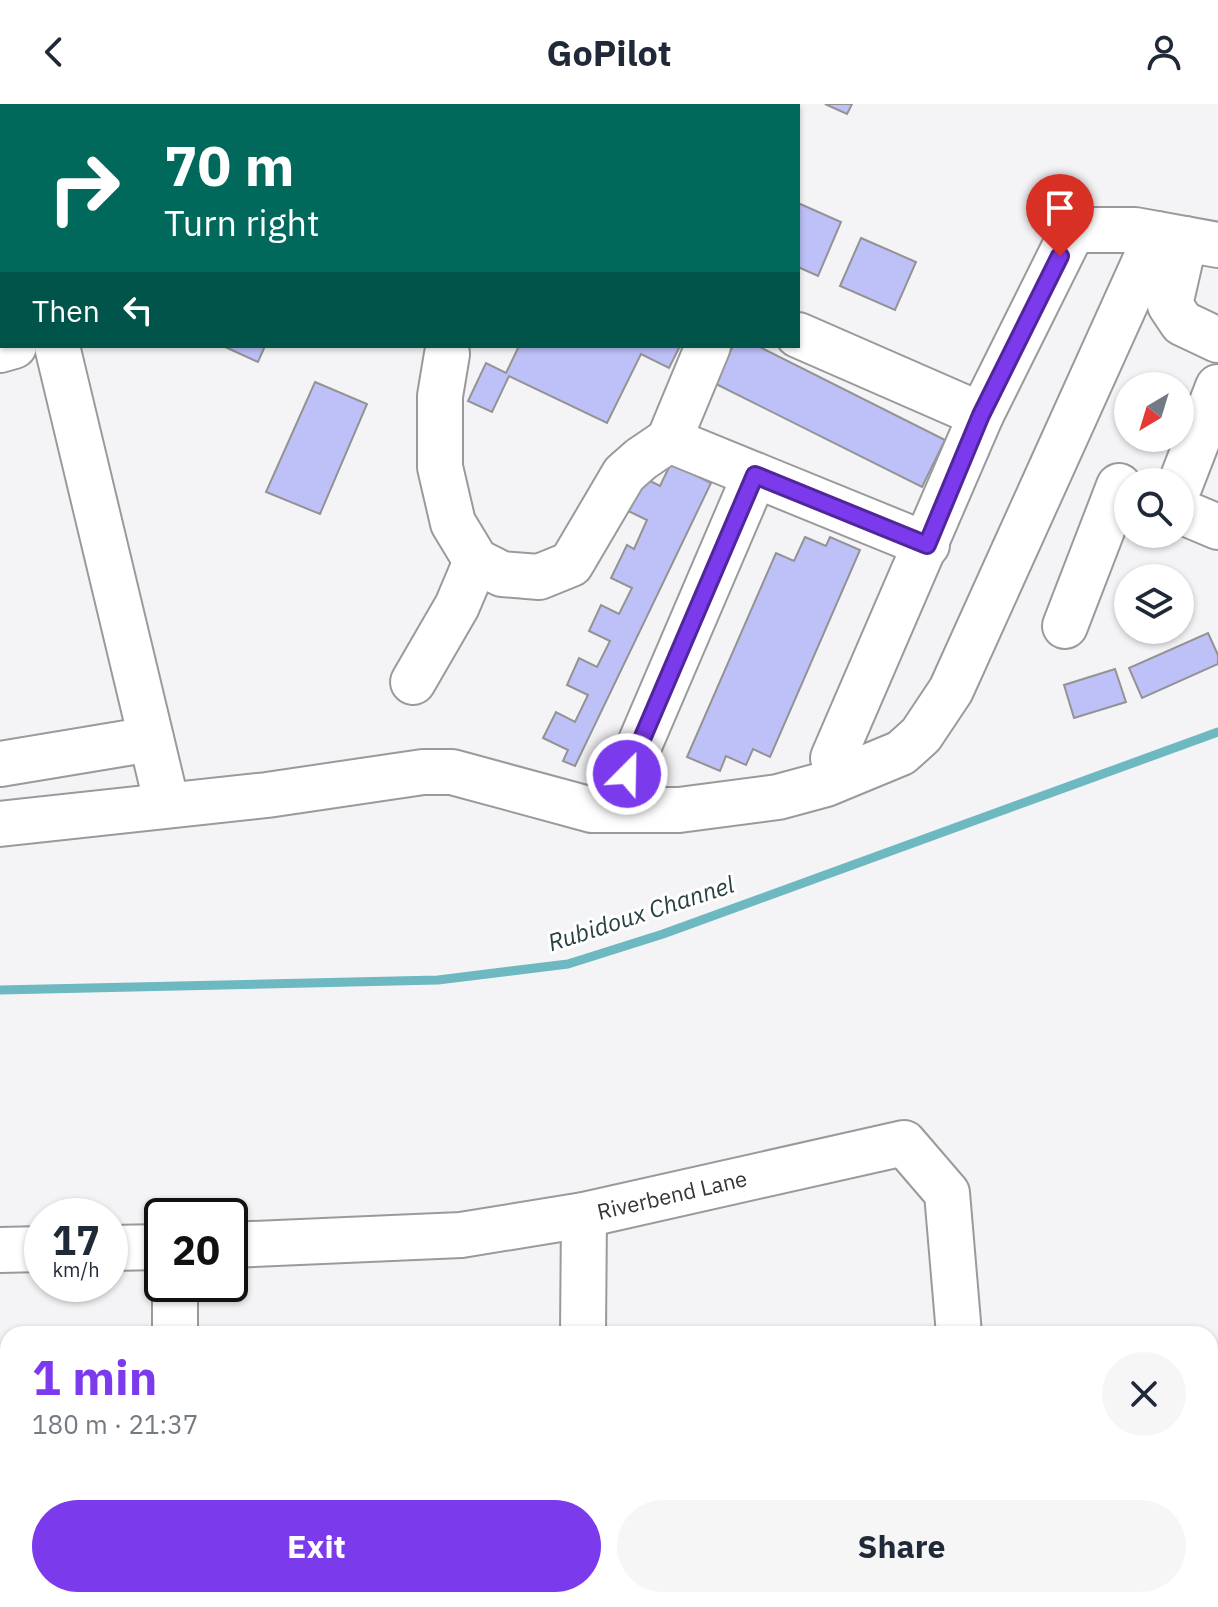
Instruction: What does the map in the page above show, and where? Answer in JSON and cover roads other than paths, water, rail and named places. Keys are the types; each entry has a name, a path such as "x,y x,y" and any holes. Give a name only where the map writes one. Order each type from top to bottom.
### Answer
{"street":[{"path":"833,758 981,415 1073,230 1135,230 1187,240"},
{"path":"1187,240 1170,305 1182,323 1218,340"},
{"path":"0,824 349,785 423,772 452,772 592,810 679,810 778,797 826,784 901,753 921,735 951,690 1057,459 1187,240"},
{"path":"800,336 981,415"},
{"path":"57,348 167,805"},
{"path":"444,349 440,396 440,467 453,523 476,561 502,574 539,577 571,564 624,474 669,440 707,348"},
{"path":"1187,468 1218,387"},
{"path":"669,440 927,545"},
{"path":"1057,459 1114,484"},
{"path":"627,774 755,475"},
{"path":"1065,626 1114,509"},
{"path":"1194,517 1218,527"},
{"path":"413,682 457,606 476,561"},
{"path":"0,764 151,739"},
{"name":"Riverbend Lane","path":"248,1244 461,1235 584,1215 904,1143 947,1193 958,1326"},
{"path":"583,1326 584,1215"},
{"path":"0,1250 24,1249"},
{"path":"175,1302 175,1326"}],"waterway":[{"name":"Rubidoux Channel","path":"0,990 438,980 568,964 663,934 1218,732"}]}
